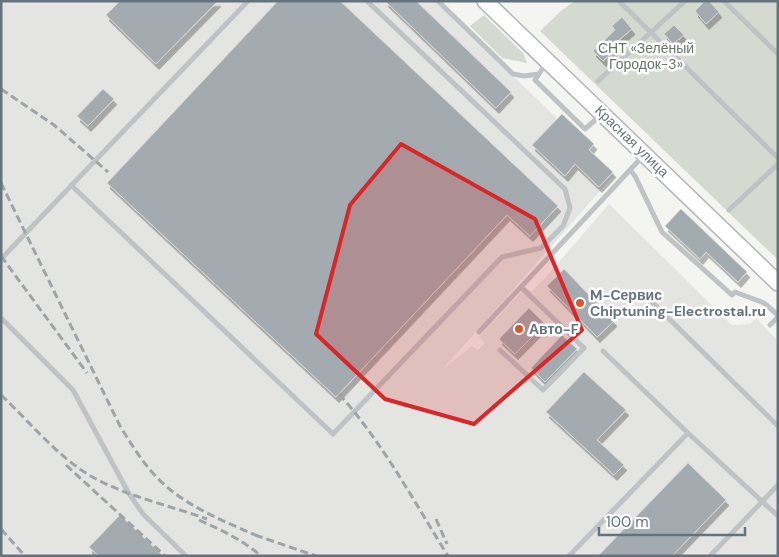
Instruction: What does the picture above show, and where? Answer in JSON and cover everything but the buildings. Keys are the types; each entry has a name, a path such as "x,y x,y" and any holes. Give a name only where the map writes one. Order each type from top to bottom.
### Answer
{"main road":[{"name":"Красная улица","path":"485,1 778,283"}],"lane":[{"path":"1,259 248,1"},
{"path":"71,186 333,434 502,257 541,248 563,226 570,208 565,189 367,1"},
{"path":"438,1 513,74 524,76 539,74"},
{"path":"619,1 778,158"},
{"path":"598,82 685,1"},
{"path":"724,1 778,54"},
{"path":"548,61 535,80 585,129 603,114"},
{"path":"480,332 645,154"},
{"path":"729,210 778,164"},
{"path":"630,170 635,176 662,232 732,295 735,292 764,303 778,316 770,325"},
{"path":"500,350 543,390 584,348 521,287"},
{"path":"650,300 778,426"},
{"path":"1,318 73,390 128,492 143,514 186,556"},
{"path":"603,351 688,434 778,516"},
{"path":"569,556 688,434"},
{"path":"710,556 778,485"}],"highlighted area":[{"path":"401,144 535,219 582,330 474,424 385,399 316,334 350,205"}],"shaded area":[{"path":"1,1 435,1 615,174 443,369 472,346 478,350 485,343 479,337 526,287 531,292 546,277 609,204 732,325 750,324 756,318 778,341 778,556 1,556"}],"green space":[{"name":"СНТ «Зелёный Городок-3»","path":"575,1 778,1 778,260 540,31 562,10"},
{"path":"484,15 523,53 527,63 502,58 470,26"}],"railway":[{"path":"1,89 54,125 108,172"},
{"path":"1,183 120,426 142,460 162,483 174,493 201,510 260,537"},
{"path":"1,256 87,373"},
{"path":"339,394 384,452 448,556"},
{"path":"1,395 70,462 96,479 123,491 207,519"},
{"path":"66,465 165,556"},
{"path":"436,519 447,544"},
{"path":"199,520 239,540 261,556"},
{"path":"1,529 25,556"},
{"path":"255,535 316,556"}],"place":[{"name":"M-Сервис Chiptuning-Electrostal.ru","path":"580,303"},
{"name":"Авто-F","path":"519,329"}]}
